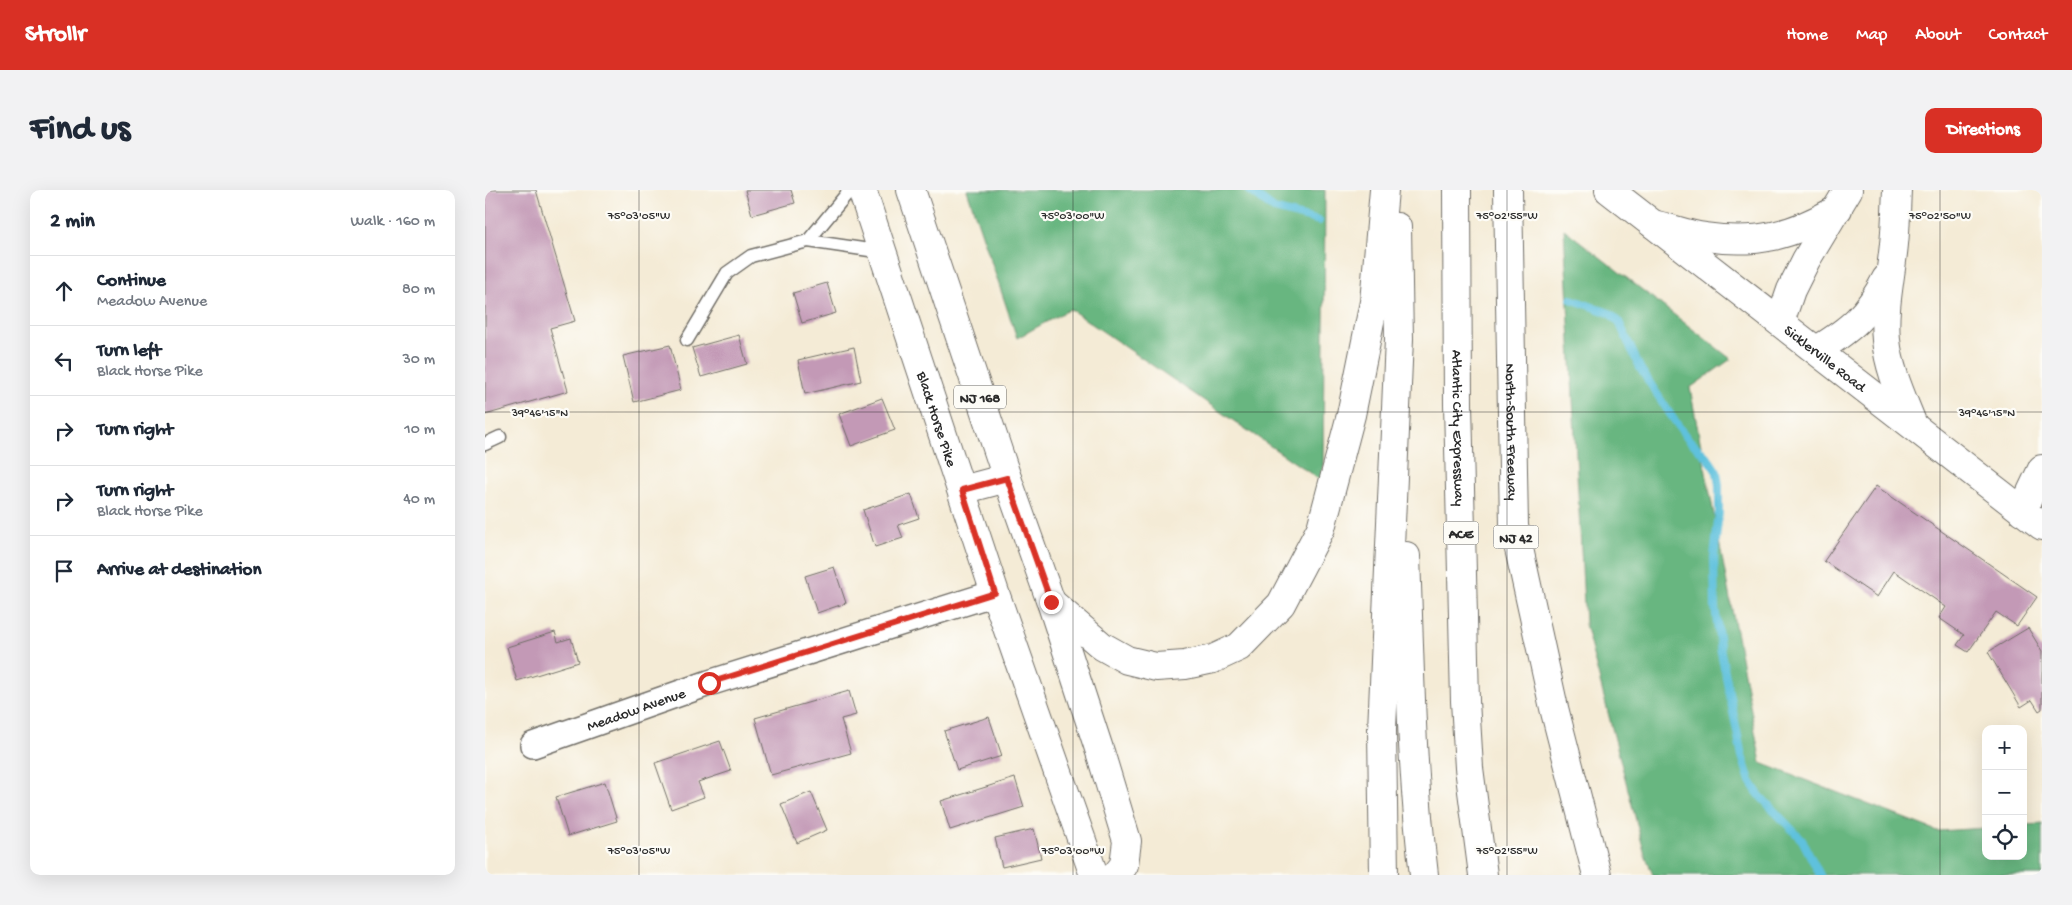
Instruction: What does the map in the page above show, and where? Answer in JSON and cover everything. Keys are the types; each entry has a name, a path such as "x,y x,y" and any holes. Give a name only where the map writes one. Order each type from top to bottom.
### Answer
{"main road":[{"name":"Black Horse Pike","path":"862,190 995,593 1094,875"},
{"name":"NJ 168","path":"911,190 1007,478 1051,602 1127,841 1124,865 1116,875"},
{"path":"1051,602 1102,646 1127,660 1156,667 1185,665 1213,659 1239,647 1281,604 1321,528 1351,414 1374,302 1384,190"},
{"path":"1397,190 1399,339 1413,746 1424,875"},
{"name":"Atlantic City Expressway","path":"1457,190 1458,404 1465,700 1469,768 1483,875"},
{"name":"North-South Freeway","path":"1508,190 1514,526 1564,748 1597,875"},
{"name":"Sicklerville Road","path":"1609,190 2032,518"},
{"path":"1897,190 1894,245 1889,273 1886,340 1891,365 1913,425"},
{"path":"1653,224 1705,237 1747,240 1791,232 1815,222 1843,199"},
{"path":"1780,322 1791,290 1806,260 1843,199"},
{"path":"1817,350 1844,334 1863,316 1875,300 1889,273"},
{"path":"1384,875 1382,730 1399,339"},
{"path":"2032,518 2042,469"},
{"path":"962,490 1007,478"},
{"path":"1564,748 1617,875"}],"street":[{"name":"Meadow Avenue","path":"533,745 709,683 995,593"}],"lane":[{"path":"808,241 850,190"},
{"path":"687,340 727,273 751,256 808,241 883,252"},
{"path":"485,444 500,437"}],"green space":[{"path":"967,190 1325,190 1323,482 1070,309 1017,338"},
{"path":"1564,229 1731,359 1690,388 1761,763 1937,831 1982,828 1982,860 2027,860 2027,825 2042,824 2042,875 1653,875 1645,855 1585,624"}],"building":[{"path":"485,190 536,190 575,321 550,328 568,391 485,415"},
{"path":"745,190 791,190 795,203 752,215"},
{"path":"827,283 836,313 802,323 793,293"},
{"path":"739,335 747,364 701,377 692,348"},
{"path":"670,345 681,390 634,402 623,356"},
{"path":"854,347 861,381 805,394 798,360"},
{"path":"882,398 895,430 851,446 839,414"},
{"path":"1876,486 2037,597 2017,626 1996,612 1968,652 1957,645 1964,635 1939,618 1946,607 1894,571 1877,597 1824,561"},
{"path":"911,494 919,518 898,525 903,538 875,547 863,510"},
{"path":"834,567 846,603 817,613 805,576"},
{"path":"2028,628 2042,651 2042,709 2039,711 2032,700 2021,707 1988,652"},
{"path":"555,632 558,642 571,638 578,662 517,681 507,647"},
{"path":"849,691 856,715 841,719 851,753 771,775 755,718"},
{"path":"989,717 1002,756 957,770 944,731"},
{"path":"720,741 731,771 698,782 704,797 671,809 655,763"},
{"path":"1015,778 1024,807 950,830 941,801"},
{"path":"605,782 617,821 568,836 556,797"},
{"path":"811,792 827,830 797,843 781,804"},
{"path":"1034,829 1041,858 1002,867 995,838"}],"waterway":[{"path":"1249,190 1274,209 1319,221"},
{"path":"1571,299 1609,313 1619,322 1640,368 1672,417 1687,438 1708,458 1717,472 1719,512 1714,557 1715,607 1721,652 1742,756 1750,781 1759,795 1802,840 1820,875"}],"route":[{"path":"709,683 995,593 962,490 1007,478 1051,602"}]}
